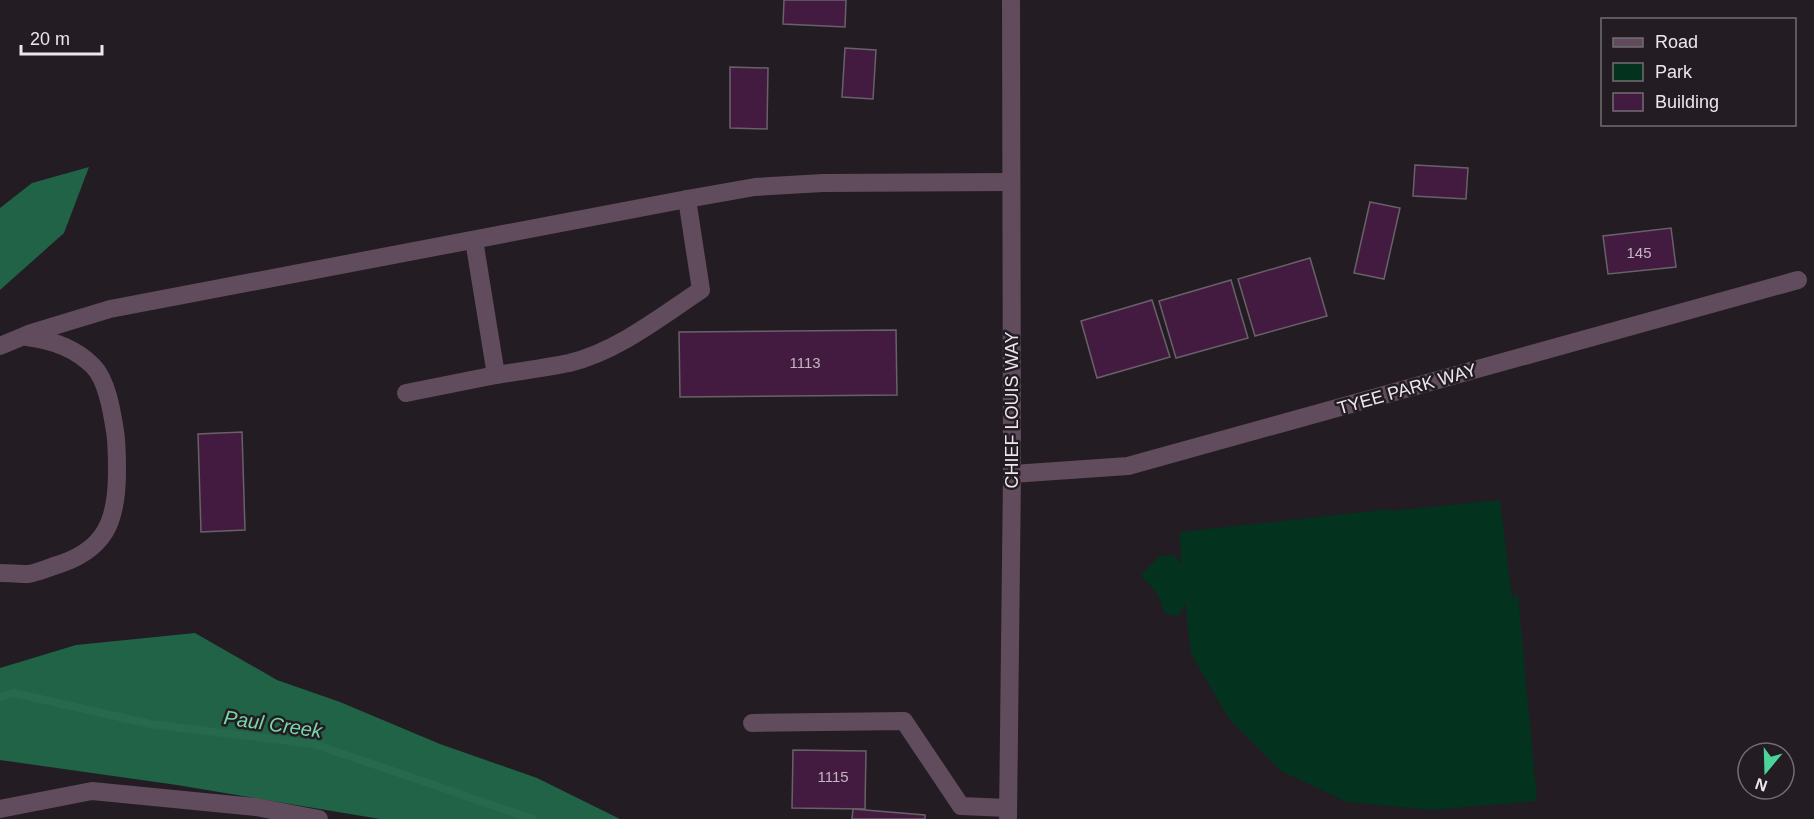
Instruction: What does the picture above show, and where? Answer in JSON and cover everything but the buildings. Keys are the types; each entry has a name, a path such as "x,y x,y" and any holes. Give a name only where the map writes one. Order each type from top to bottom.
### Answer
{"street":[{"name":"CHIEF LOUIS WAY","path":"1008,813 1012,474 1011,0"},
{"path":"0,346 24,336 110,309 687,199 755,188 823,183 1010,182"},
{"path":"406,393 570,362 604,350 638,332 701,290 687,199"},
{"path":"474,240 496,375"},
{"name":"TYEE PARK WAY","path":"1012,474 1128,466 1798,280"},
{"path":"0,573 29,574 67,562 87,550 101,538 110,522 117,501 117,440 114,420 104,386 95,367 74,351 50,340 24,336"},
{"path":"752,723 904,721 961,806 1008,813"},
{"path":"0,809 93,791 256,807 319,819"}],"green space":[{"path":"89,167 64,233 0,290 0,208 32,183"},
{"path":"1500,500 1512,598 1518,594 1537,801 1432,810 1347,802 1281,771 1229,719 1191,654 1185,603 1179,616 1165,614 1158,595 1141,575 1160,556 1174,555 1181,564 1180,532 1390,509 1390,511"},
{"path":"195,633 277,680 340,702 440,744 537,778 620,819 380,819 177,785 0,760 0,668 76,645"}],"waterway":[{"name":"Paul Creek","path":"0,697 14,693 150,724 314,744 533,819"}]}
